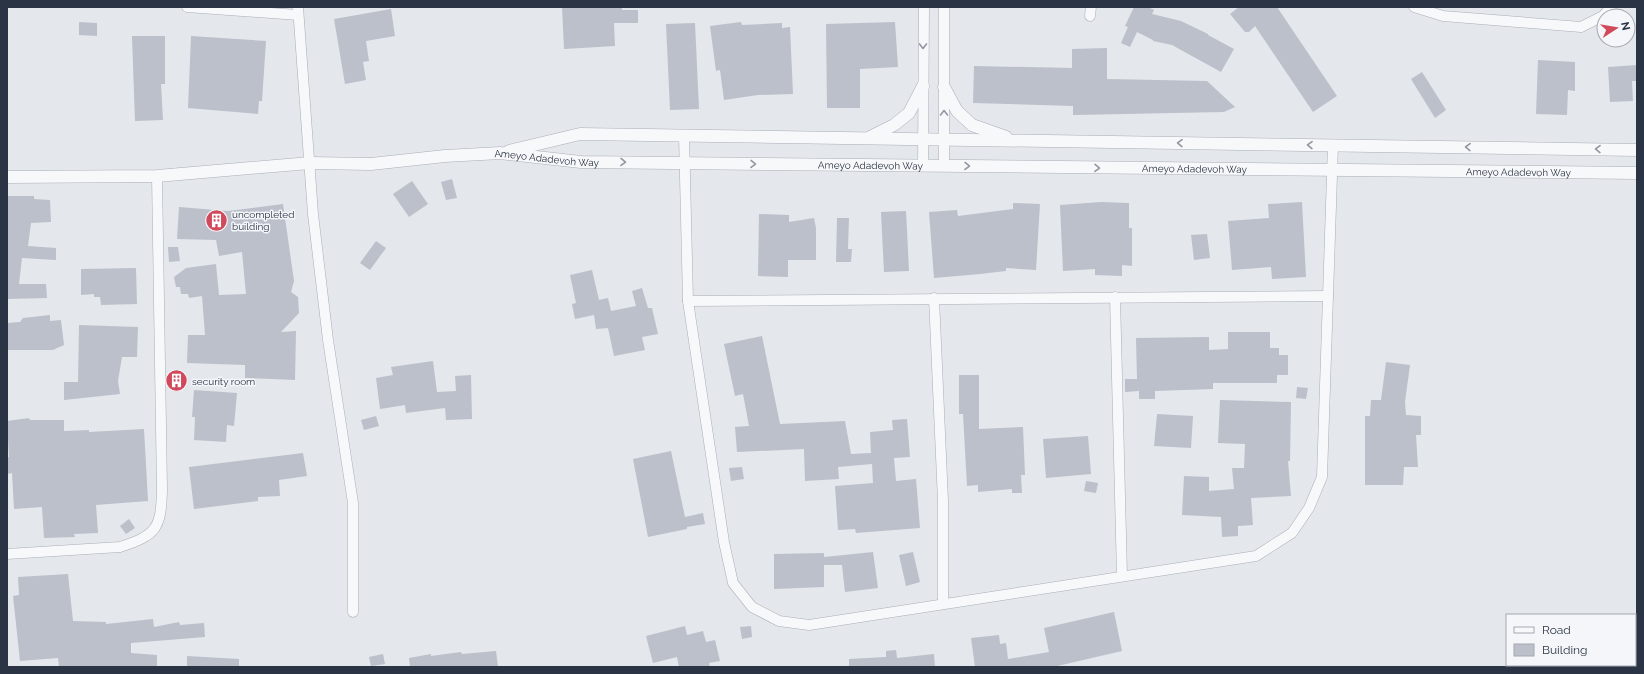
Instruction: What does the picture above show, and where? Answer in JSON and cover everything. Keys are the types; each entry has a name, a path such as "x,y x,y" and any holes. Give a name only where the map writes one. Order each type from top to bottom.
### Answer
{"street":[{"path":"187,7 298,11 313,214 328,340 353,503 353,612"},
{"path":"923,166 924,7"},
{"path":"944,7 944,166"},
{"path":"1414,7 1443,16 1581,27 1603,16 1611,7"},
{"path":"868,138 894,125 909,113 923,86"},
{"path":"944,87 957,111 972,125 1017,140"},
{"name":"Ameyo Adadevoh Way","path":"500,153 580,134 1637,150"},
{"path":"684,136 688,301 724,542 733,583 752,607 779,621 809,625 1256,556 1292,533 1309,508 1322,477 1333,145"},
{"path":"7,177 158,176 310,163 371,164 445,156 500,153"},
{"name":"Ameyo Adadevoh Way","path":"500,153 581,162 1637,173"},
{"path":"7,554 120,547 137,542 148,536 157,527 161,514 162,490 158,176"},
{"path":"688,301 1328,296"},
{"path":"1115,297 1122,576"},
{"path":"934,298 943,501 943,604"}],"building":[{"path":"562,7 622,7 622,10 638,10 638,23 614,23 615,46 564,49"},
{"path":"1134,7 1148,7 1154,10 1152,14 1181,21 1234,49 1221,72 1172,45 1153,41 1137,32 1130,47 1121,43 1128,27 1125,26"},
{"path":"1239,7 1277,7 1337,96 1313,112 1255,26 1249,32 1245,32 1230,14"},
{"path":"391,9 395,36 366,41 369,61 363,62 366,80 345,84 334,19"},
{"path":"79,22 97,23 97,36 79,35"},
{"path":"741,22 742,25 782,23 782,28 790,27 793,94 758,95 724,100 720,70 716,71 710,26"},
{"path":"895,22 898,67 860,69 860,108 827,108 826,24"},
{"path":"695,23 699,109 670,110 666,24"},
{"path":"132,36 165,36 165,84 161,84 163,120 135,121"},
{"path":"191,36 266,41 262,101 259,101 258,114 188,108"},
{"path":"1107,48 1107,79 1207,81 1235,107 1224,112 1073,115 1073,106 973,103 974,66 1072,68 1072,49"},
{"path":"1538,60 1575,62 1575,91 1568,90 1567,115 1536,114"},
{"path":"1637,65 1637,81 1632,81 1633,101 1610,102 1608,67"},
{"path":"1422,72 1446,110 1435,118 1411,79"},
{"path":"452,179 457,198 446,200 441,182"},
{"path":"412,181 428,204 409,217 393,194"},
{"path":"8,196 34,196 34,199 50,200 51,222 31,223 28,246 56,248 56,260 22,258 19,284 46,284 47,298 7,299"},
{"path":"1101,202 1129,203 1129,228 1132,228 1132,266 1122,265 1122,276 1095,275 1095,269 1063,271 1060,205"},
{"path":"1302,202 1306,277 1272,279 1271,267 1232,270 1228,221 1269,218 1268,204"},
{"path":"1013,203 1040,204 1036,270 1006,268 1006,271 934,278 929,212 957,210 958,216 1013,209"},
{"path":"283,204 294,281 291,292 298,297 299,313 281,332 296,331 295,380 245,378 245,365 187,363 188,335 205,335 202,296 189,298 188,294 181,294 180,287 176,287 174,277 186,268 216,264 219,295 246,294 242,252 219,256 216,240 177,239 179,207 228,211"},
{"path":"906,211 909,271 884,272 881,212"},
{"path":"759,214 789,215 789,222 814,218 816,228 816,260 788,260 788,277 758,276"},
{"path":"837,218 849,218 848,249 852,249 851,262 836,262"},
{"path":"1207,234 1210,258 1194,260 1191,235"},
{"path":"376,241 386,248 370,270 360,263"},
{"path":"168,247 178,247 180,261 169,262"},
{"path":"136,268 137,304 101,305 100,297 94,297 94,294 81,295 81,269"},
{"path":"592,270 599,300 608,298 611,311 636,306 632,291 642,288 648,308 652,308 658,334 642,337 645,350 614,356 608,328 596,329 594,315 575,319 572,304 576,303 570,275"},
{"path":"50,315 50,321 61,320 64,345 53,350 7,350 7,323 20,322 23,318"},
{"path":"79,325 138,327 137,357 122,357 118,381 120,394 64,400 64,382 78,382"},
{"path":"1228,332 1270,332 1270,348 1279,348 1279,355 1288,355 1288,375 1277,375 1277,383 1213,383 1213,389 1155,391 1155,399 1139,399 1139,391 1125,392 1125,379 1137,379 1136,338 1209,337 1209,350 1228,349"},
{"path":"762,336 780,424 845,421 851,454 871,453 870,432 893,430 892,420 907,419 910,457 894,458 896,481 916,479 920,528 856,533 855,529 838,530 835,486 873,483 872,464 838,467 839,479 805,481 804,449 737,452 735,427 749,426 743,394 735,396 724,344"},
{"path":"433,361 437,392 456,391 455,376 471,375 472,419 446,420 445,408 406,413 405,405 380,409 376,378 393,375 391,367"},
{"path":"1386,362 1410,365 1405,402 1406,415 1421,416 1421,435 1416,435 1418,467 1404,467 1403,485 1365,485 1365,416 1370,416 1371,400 1381,400"},
{"path":"959,375 979,375 979,429 1023,427 1025,475 1021,475 1022,493 1012,493 1012,489 978,492 978,485 967,486 963,414 959,414"},
{"path":"1297,387 1308,388 1306,399 1296,398"},
{"path":"194,390 237,393 234,426 227,425 226,442 194,440 195,417 192,417"},
{"path":"1220,400 1291,402 1290,461 1288,461 1291,496 1251,498 1253,525 1238,526 1238,536 1222,537 1221,517 1182,515 1184,476 1209,477 1209,491 1234,489 1232,468 1244,468 1245,444 1218,443"},
{"path":"1157,414 1193,416 1191,448 1154,446"},
{"path":"376,416 379,426 364,430 361,420"},
{"path":"29,418 30,420 64,420 64,431 89,430 89,432 144,429 148,501 96,505 98,533 74,534 75,537 44,538 42,507 14,509 12,473 7,474 7,457 9,457 7,421"},
{"path":"1088,436 1091,474 1046,478 1043,439"},
{"path":"671,451 685,517 703,513 705,524 648,537 633,459"},
{"path":"303,453 307,476 279,480 280,496 258,497 258,501 194,509 189,467"},
{"path":"742,467 744,479 731,481 729,468"},
{"path":"1086,481 1098,483 1096,493 1084,491"},
{"path":"129,519 135,528 126,534 120,526"},
{"path":"873,552 878,588 845,592 842,565 824,565 824,587 774,589 774,554 824,553 824,557"},
{"path":"913,552 920,582 906,586 899,555"},
{"path":"68,574 73,621 106,622 106,624 153,619 154,627 179,622 180,625 204,623 205,637 131,643 131,653 157,655 157,667 59,667 58,658 20,661 13,596 19,595 18,577"},
{"path":"1114,612 1122,651 1053,667 975,667 971,638 999,635 1000,644 1006,643 1008,659 1049,652 1044,628"},
{"path":"685,626 687,635 703,631 706,642 715,640 720,661 709,663 710,667 679,667 677,657 653,663 646,636"},
{"path":"751,626 752,637 742,639 740,627"},
{"path":"896,650 897,658 934,654 935,667 849,667 849,659 886,657 886,651"},
{"path":"496,651 498,667 410,667 409,658 431,654 431,656 461,652 462,654"},
{"path":"383,654 385,664 371,666 369,657"},
{"path":"187,656 239,659 239,667 187,667"}],"place":[{"name":"uncompleted building","path":"216,220"},
{"name":"security room","path":"176,381"}]}
